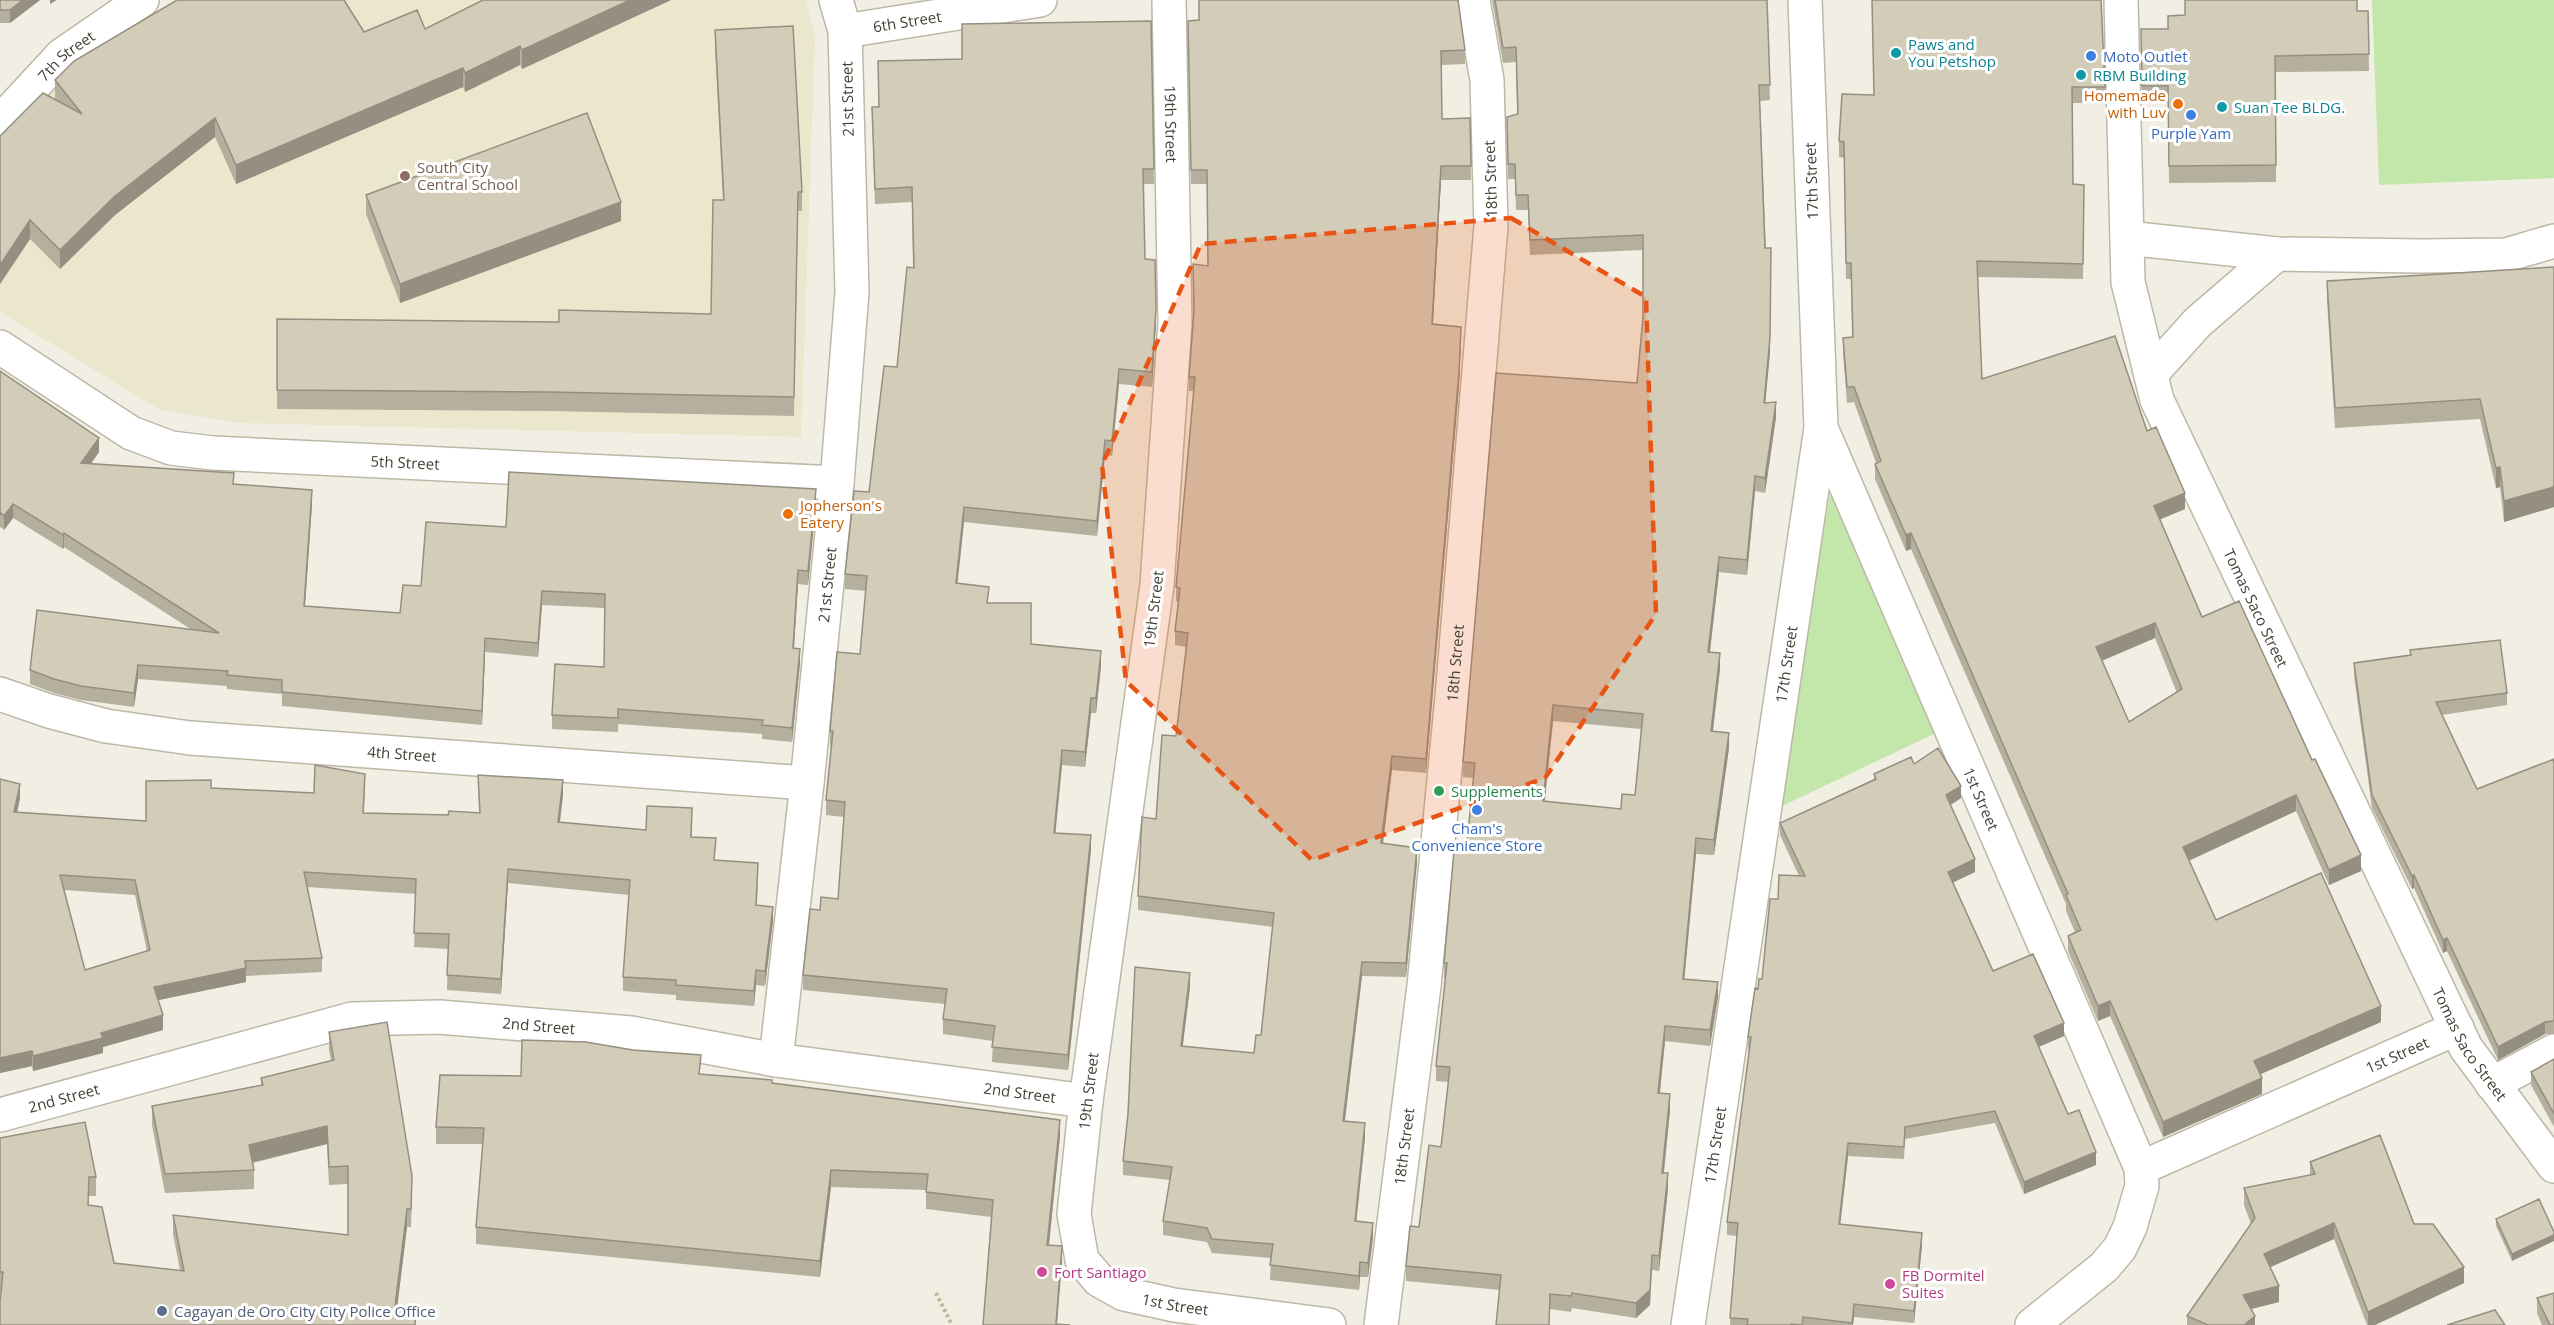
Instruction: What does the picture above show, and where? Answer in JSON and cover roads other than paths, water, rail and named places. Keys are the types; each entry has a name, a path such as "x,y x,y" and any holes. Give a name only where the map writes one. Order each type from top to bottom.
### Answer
{"street":[{"name":"7th Street","path":"0,122 62,55 142,0"},
{"name":"21st Street","path":"776,1060 837,483 852,292 845,31 836,0"},
{"name":"6th Street","path":"845,31 1040,0"},
{"name":"19th Street","path":"1074,1214 1086,1101 1157,585 1175,323 1169,0"},
{"name":"18th Street","path":"1381,1325 1404,1158 1425,974 1454,673 1491,226 1487,80 1473,0"},
{"name":"17th Street","path":"1688,1325 1821,428 1804,0"},
{"name":"Tomas Saco Street","path":"2121,0 2128,282 2157,400 2466,1048 2554,1167"},
{"path":"2127,238 2277,254 2506,255 2554,242"},
{"path":"2151,374 2198,322 2277,254"},
{"name":"5th Street","path":"0,347 131,433 171,448 213,453 837,483"},
{"name":"1st Street","path":"1821,428 2141,1168 2142,1186 2130,1227 2120,1248 2104,1267 2032,1325"},
{"name":"4th Street","path":"0,694 49,711 106,726 190,738 807,783"},
{"name":"2nd Street","path":"0,1115 352,1019 439,1017 631,1034 776,1060 1086,1101"},
{"name":"1st Street","path":"2141,1168 2457,1028"},
{"path":"2492,1084 2554,1052"},
{"name":"1st Street","path":"1074,1214 1082,1260 1099,1280 1124,1294 1174,1305 1329,1325"}],"place":[{"name":"Paws and You Petshop","path":"1896,53"},
{"name":"Moto Outlet","path":"2091,56"},
{"name":"RBM Building","path":"2081,75"},
{"name":"Homemade with Luv","path":"2178,104"},
{"name":"Suan Tee BLDG.","path":"2222,107"},
{"name":"Purple Yam","path":"2191,115"},
{"name":"South City Central School","path":"405,176"},
{"name":"Jopherson's Eatery","path":"788,514"},
{"name":"Supplements","path":"1439,791"},
{"name":"Cham's Convenience Store","path":"1477,810"},
{"name":"Fort Santiago","path":"1042,1272"},
{"name":"FB Dormitel Suites","path":"1890,1284"},
{"name":"Cagayan de Oro City City Police Office","path":"162,1311"}]}
